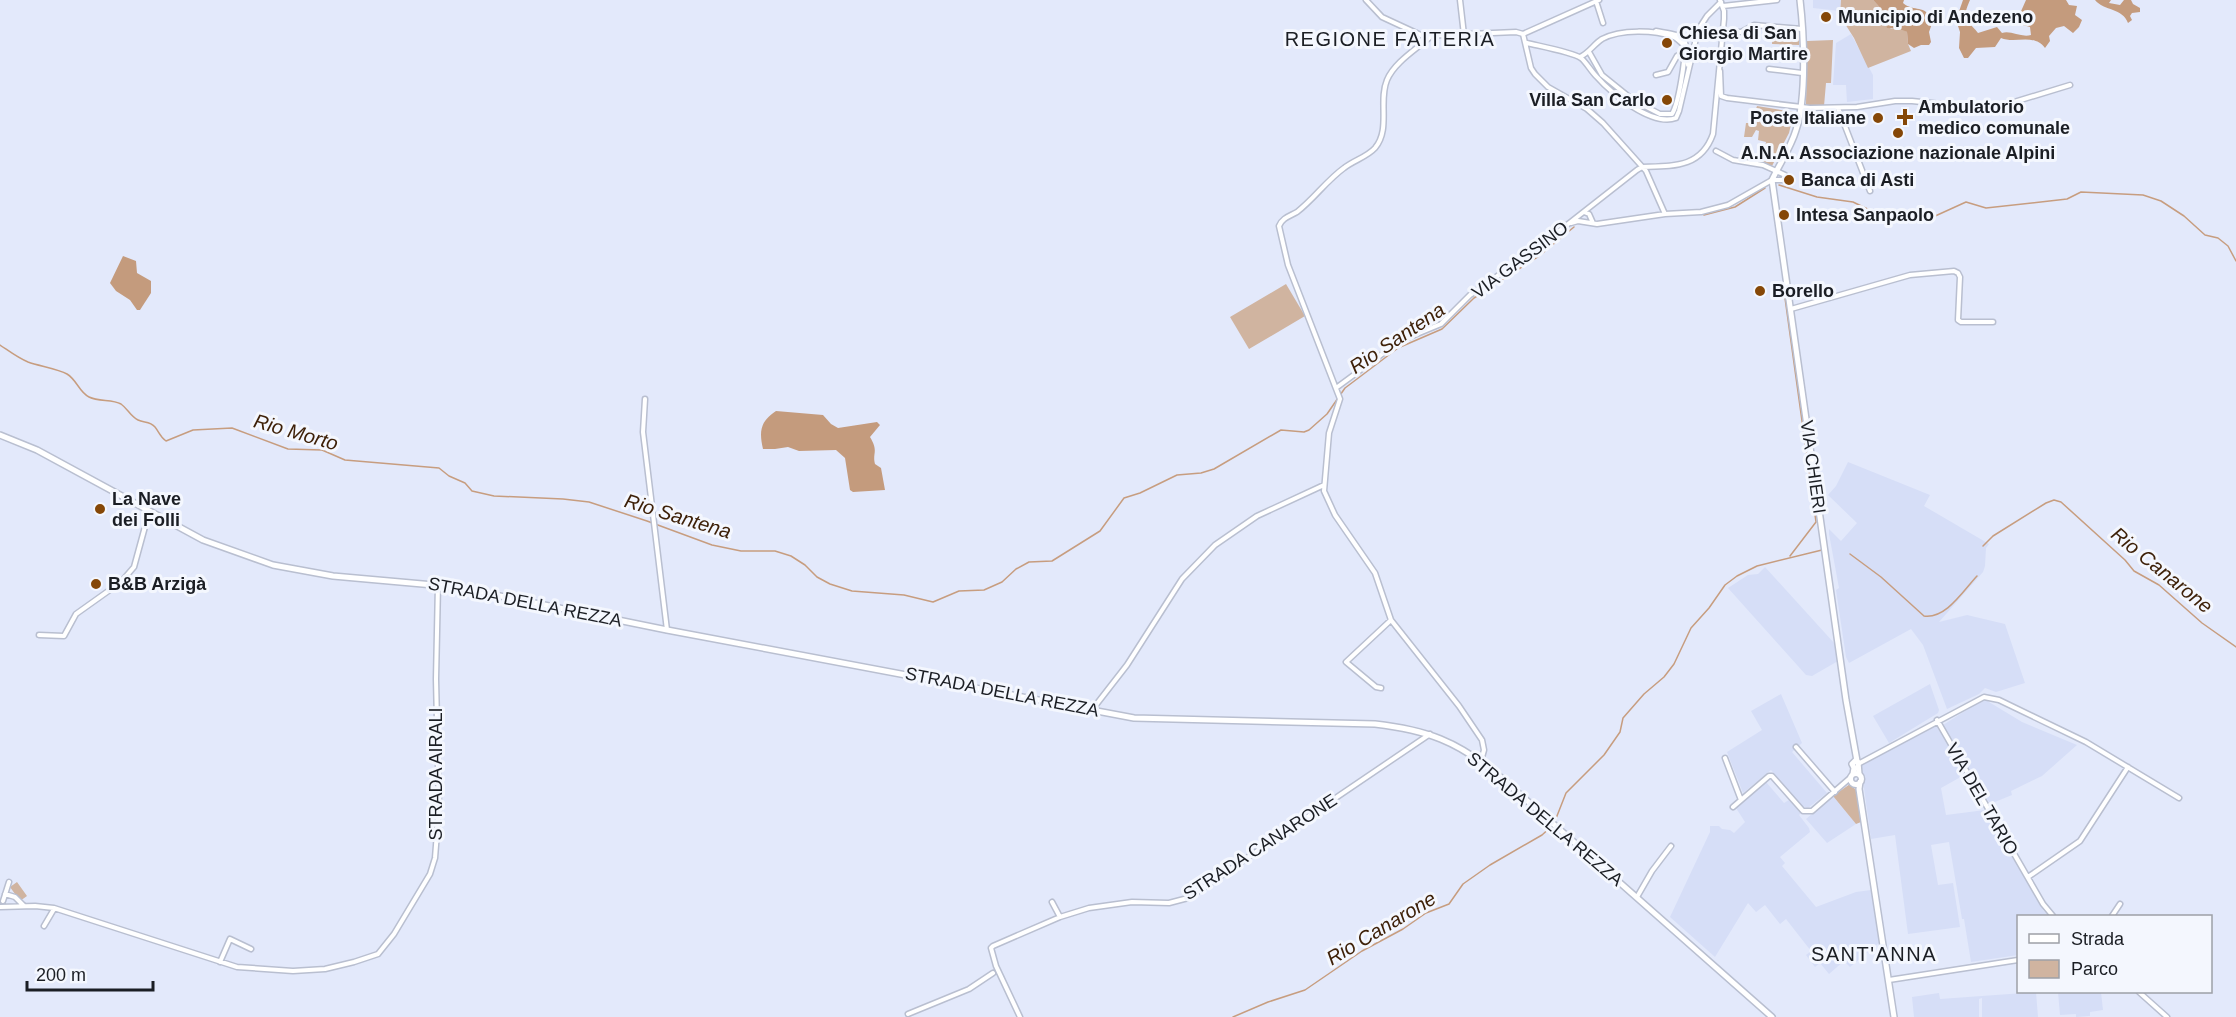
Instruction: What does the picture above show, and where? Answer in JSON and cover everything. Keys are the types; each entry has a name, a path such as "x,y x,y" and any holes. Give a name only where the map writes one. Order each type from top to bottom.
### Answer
{"main road":[{"path":"1772,180 1796,132 1801,108 1800,0"},
{"name":"VIA CHIERI","path":"1772,180 1854,753 1858,762 1854,781 1894,1017"},
{"name":"STRADA DELLA REZZA","path":"0,435 37,450 203,540 273,565 333,576 438,584 667,630 1156,720 1374,723 1431,734 1481,761 1772,1017"}],"street":[{"path":"1366,0 1382,17 1397,26 1429,38 1516,32 1523,34 1598,1 1603,23"},
{"path":"1460,0 1464,36"},
{"path":"1527,43 1580,57 1597,78 1640,111 1659,120 1676,118 1695,41 1703,22 1721,3 1738,4 1777,0"},
{"path":"1721,3 1721,96 1734,100 1801,108 1857,107 1895,101 1980,108 2001,106 2070,85"},
{"path":"1722,31 1741,32 1754,25 1802,29"},
{"path":"1694,30 1695,41"},
{"path":"1656,31 1678,34 1687,44 1689,69"},
{"path":"1580,57 1589,52 1600,40 1624,33 1676,37 1684,46 1685,52 1675,110 1672,114 1663,115 1639,105 1606,80 1598,71 1589,52"},
{"path":"1523,34 1527,43 1531,68 1540,80 1593,114 1648,175 1665,213"},
{"path":"1429,38 1393,70 1388,79 1385,87 1383,133 1376,147 1344,167 1304,206 1280,223 1288,265 1339,397 1329,433 1324,485 1328,503 1375,573 1391,620 1482,740 1484,750 1481,761"},
{"path":"1656,75 1668,72 1677,56 1685,52"},
{"path":"1642,167 1668,166 1691,161 1709,146 1713,134 1721,52"},
{"path":"1769,69 1802,73"},
{"path":"1838,108 1870,190"},
{"path":"1568,225 1578,221 1593,223 1665,213 1692,213 1728,205 1772,180 1783,180 1785,175 1750,162 1740,162 1716,151"},
{"name":"VIA GASSINO","path":"1336,388 1389,349 1441,324 1470,295 1568,225 1642,167"},
{"path":"1586,222 1582,219 1583,212 1589,214 1593,223"},
{"path":"1791,309 1910,275 1954,271 1960,276 1958,320 1961,322 1994,322"},
{"path":"645,399 643,432 667,630"},
{"path":"1092,710 1127,665 1182,579 1215,545 1257,516 1324,485"},
{"path":"39,635 64,636 76,614 127,577 137,558 149,512"},
{"name":"STRADA AIRALI","path":"0,907 54,908 242,968 293,971 335,967 378,954 389,942 430,874 435,858 439,807 436,679 438,584"},
{"path":"1381,688 1376,687 1346,662 1391,620"},
{"name":"VIA DEL TARIO","path":"1858,762 1984,697 1999,700 2086,742 2180,798"},
{"name":"VIA DEL TARIO","path":"1937,720 2028,878 2052,915"},
{"name":"STRADA CANARONE","path":"993,973 996,966 991,948 993,945 1060,917 1089,908 1132,902 1169,903 1188,898 1431,734"},
{"path":"1796,747 1835,792"},
{"path":"1725,758 1741,800"},
{"name":"VIA DEL TARIO","path":"2028,878 2080,841 2127,767"},
{"path":"1733,807 1769,776 1772,776 1803,811 1807,812 1812,811 1835,792 1854,781"},
{"path":"1637,897 1652,871 1671,846"},
{"path":"3,902 9,882"},
{"path":"5,894 15,897 24,906"},
{"path":"1052,902 1060,917"},
{"path":"2113,915 2120,904"},
{"path":"44,926 54,908"},
{"path":"220,962 230,939 251,949"},
{"path":"1888,980 2017,960"},
{"path":"996,966 1020,1017"},
{"path":"908,1014 969,989 993,973 999,973"},
{"path":"2140,993 2167,1017"}],"shaded area":[{"path":"1813,0 1841,0 1840,11 1813,8"},
{"path":"1873,0 1904,0 1903,3 1907,6 1923,10 1930,15 1933,21 1929,32 1931,42 1929,45 1914,48 1908,44 1907,32 1887,28 1884,12"},
{"path":"1963,0 1970,0 1966,19 1978,33 1997,27 2002,33 2031,35 2030,27 2023,25 2018,18 2026,0 2066,0 2069,5 2077,6 2075,15 2082,20 2073,33 2064,26 2056,28 2049,36 2050,41 2045,48 2036,41 2001,38 1995,47 1976,48 1968,58 1964,58 1959,48 1960,32 1956,20"},
{"path":"2095,0 2111,0 2109,3 2120,5 2124,0 2131,0 2140,8 2140,12 2132,13 2130,16 2132,20 2128,23 2126,18 2118,12"},
{"path":"1851,34 1873,75 1873,99 1847,102 1846,85 1833,85 1836,43"},
{"path":"123,256 136,261 137,273 151,281 151,293 140,310 137,310 130,300 116,291 110,283"},
{"path":"776,411 823,415 838,428 877,422 880,425 870,437 875,449 875,464 881,468 885,490 853,492 850,490 845,458 836,450 799,451 788,447 763,449 762,427"},
{"path":"1848,462 1930,495 1924,506 1989,544 1986,548 1983,572 1939,622 1967,615 2005,624 2025,683 1996,692 1985,688 1979,694 1947,709 1923,645 1911,629 1849,663 1846,657 1836,590 1839,588 1829,529 1841,541 1857,523 1828,495 1836,486"},
{"path":"1765,567 1835,644 1838,661 1812,676 1806,675 1728,588 1748,575 1758,574"},
{"path":"1930,684 1938,713 1889,743 1873,716"},
{"path":"1781,694 1802,743 1792,752 1827,793 1808,808 1802,806 1771,770 1743,793 1727,752 1762,730 1751,711"},
{"path":"1984,699 2022,722 2077,745 2042,776 2011,791 2012,795 1990,804 1943,725"},
{"path":"1933,725 1937,727 1966,774 1941,788 1946,815 1985,810 2048,915 2017,915 2017,955 1971,962 1949,842 1931,845 1938,885 1953,883 1960,927 1908,934 1895,835 1871,839 1861,766"},
{"path":"1766,782 1784,803 1789,800 1801,813 1799,815 1809,828 1810,832 1780,857 1785,863 1782,866 1816,907 1856,892 1871,890 1879,943 1850,967 1844,961 1829,974 1820,963 1815,967 1806,955 1811,951 1786,919 1780,924 1765,905 1756,912 1748,903 1715,957 1670,917 1710,832 1710,826 1719,826 1734,833 1745,822 1736,808"},
{"path":"1833,796 1856,824 1827,843 1806,819"},
{"path":"1939,993 1940,999 2036,993 2038,1017 1982,1017 1982,998 1979,999 1979,1017 1914,1017 1912,997"},
{"path":"2058,993 2101,993 2103,1010 2090,1012 2090,1016 2060,1015"}],"green space":[{"path":"1841,0 1873,0 1884,12 1886,24 1891,29 1900,28 1907,32 1911,51 1868,68 1854,38 1840,16"},
{"path":"1773,28 1799,30 1799,45 1772,44"},
{"path":"1833,40 1831,83 1826,83 1824,106 1806,105 1807,41"},
{"path":"1757,106 1794,112 1789,133 1772,166 1769,167 1750,161 1751,154 1764,154 1766,142 1758,140 1759,131 1756,130 1752,137 1744,137 1746,123 1751,123"},
{"path":"1286,284 1305,316 1249,349 1230,317"},
{"path":"1850,784 1856,790 1861,822 1856,824 1833,796"},
{"path":"17,882 27,896 20,901 10,887"}],"waterway":[{"name":"Rio Santena","path":"1779,185 1817,197 1853,202 1880,215 1916,222 1966,202 1986,208 2067,199 2081,192 2143,195 2161,201 2184,216 2205,235 2218,238 2228,246 2236,261"},
{"name":"Rio Santena","path":"1704,215 1735,207 1765,188"},
{"name":"Rio Santena","path":"0,345 28,362 67,374 89,397 121,404 135,418 153,425 166,441 193,430 232,428 288,449 322,450 345,460 439,468 449,476 465,483 472,491 494,496 589,502 712,545 741,551 775,551 791,556 817,577 852,591 904,595 933,602 959,591 984,590 1002,582 1016,569 1029,562 1052,561 1100,531 1124,498 1177,475 1201,473 1214,469 1281,430 1304,432 1309,430 1327,414 1345,388 1398,348 1442,329 1474,298 1539,256 1574,227"},
{"path":"1785,298 1816,522 1790,556"},
{"name":"Rio Canarone","path":"1983,546 1993,536 2046,503 2054,500 2061,502 2125,560 2134,571 2159,585 2202,623 2236,647"},
{"name":"Rio Canarone","path":"1555,821 1566,793 1604,755 1620,732 1623,718 1674,664 1691,628 1725,585 1757,566 1822,550"},
{"name":"Rio Canarone","path":"1850,554 1881,577 1924,616 1932,616 1947,609 1977,576"},
{"name":"Rio Canarone","path":"1233,1017 1305,990 1362,951 1403,929 1426,913 1449,904 1463,884 1490,865 1542,835 1553,825"}],"place":[{"name":"Municipio di Andezeno","path":"1826,17"},
{"name":"Chiesa di San Giorgio Martire","path":"1667,43"},
{"name":"Villa San Carlo","path":"1667,100"},
{"name":"Ambulatorio medico comunale","path":"1905,117"},
{"name":"Poste Italiane","path":"1878,118"},
{"name":"A.N.A. Associazione nazionale Alpini","path":"1898,133"},
{"name":"Banca di Asti","path":"1789,180"},
{"name":"Intesa Sanpaolo","path":"1784,215"},
{"name":"Borello","path":"1760,291"},
{"name":"La Nave dei Folli","path":"100,509"},
{"name":"B&B Arzigà","path":"96,584"}],"district":[{"name":"REGIONE FAITERIA","path":"1390,39"},
{"name":"SANT'ANNA","path":"1874,954"}],"water label":[{"name":"Rio Morto","path":"296,432"}]}
